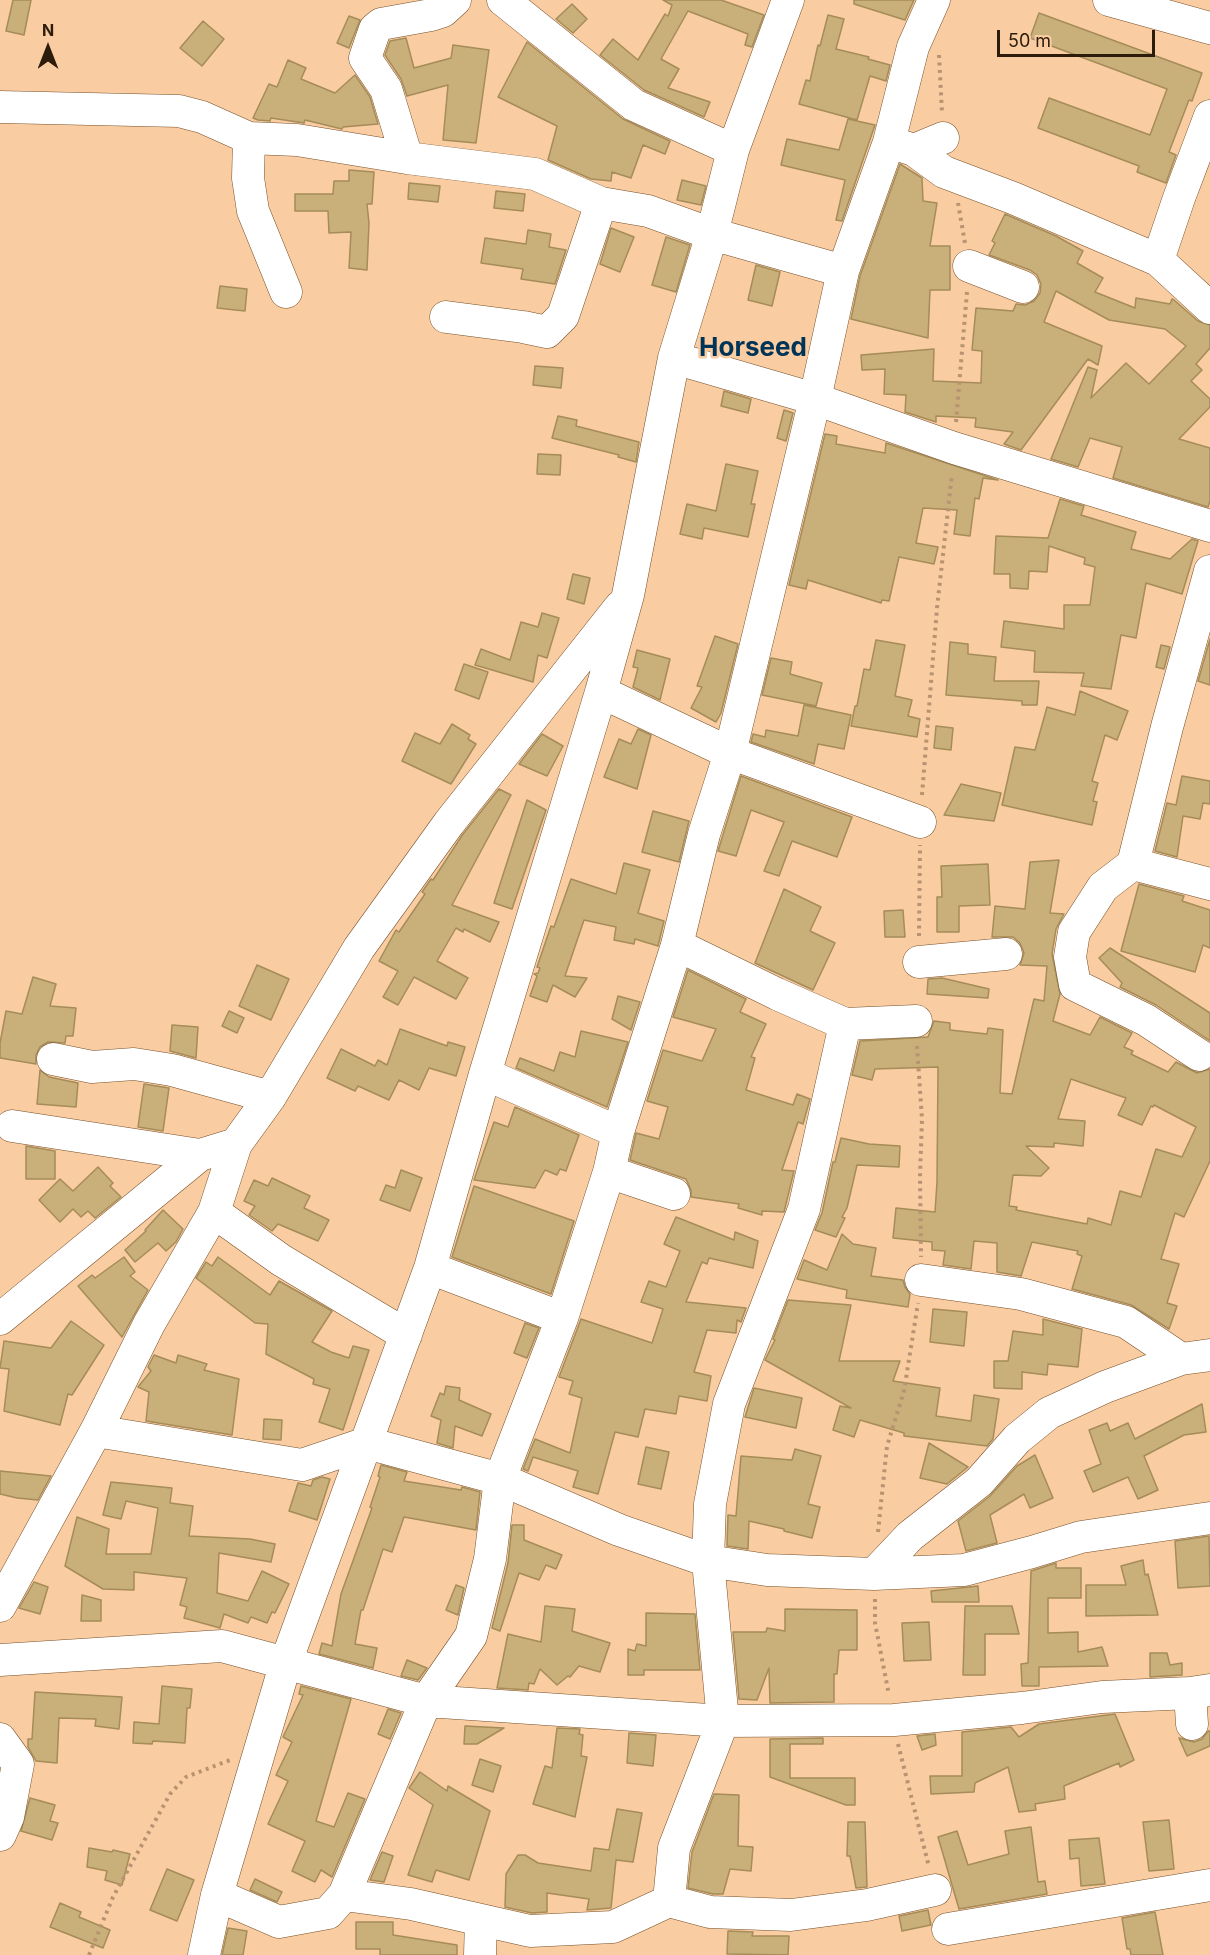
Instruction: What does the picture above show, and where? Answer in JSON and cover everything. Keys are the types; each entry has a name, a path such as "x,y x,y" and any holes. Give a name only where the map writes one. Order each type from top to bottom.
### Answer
{"street":[{"path":"406,158 386,89 365,58 375,29 381,24 431,15 444,10 455,0"},
{"path":"503,0 634,105 733,150"},
{"path":"204,1955 218,1895 286,1662 430,1268 484,1074 601,692 628,596 674,358 712,234 733,150 788,0"},
{"path":"218,1895 279,1922 328,1913 344,1895 426,1701 471,1636 490,1559 500,1479 562,1318 609,1172 618,1132 677,945 704,834 730,753 815,399 843,271 901,146 913,47 934,0"},
{"path":"1109,0 1210,28"},
{"path":"0,107 179,111 202,117 249,138 297,140 406,158 535,174 601,202 648,211 712,234 843,271"},
{"path":"1158,260 1210,116"},
{"path":"249,138 248,178 253,210 286,292"},
{"path":"901,146 943,138"},
{"path":"901,146 944,172 1013,198 1158,260 1210,308"},
{"path":"446,317 547,332 563,316 601,202"},
{"path":"969,266 1023,286"},
{"path":"674,358 815,399 954,448 1210,526"},
{"path":"1200,1055 1146,1020 1075,985 1070,957 1074,932 1103,887 1133,864 1167,727 1210,570"},
{"path":"0,1606 96,1431 149,1324 214,1212 236,1144 270,1097 359,948 449,824 628,596"},
{"path":"601,692 730,753 920,822"},
{"path":"1133,864 1210,884"},
{"path":"677,945 845,1024 916,1021"},
{"path":"919,962 1006,954"},
{"path":"669,1900 674,1848 723,1721 708,1561 710,1504 729,1404 804,1209 845,1024"},
{"path":"53,1059 92,1067 134,1064 172,1070 270,1097"},
{"path":"484,1074 618,1132"},
{"path":"12,1126 200,1155"},
{"path":"0,1319 200,1155 236,1144"},
{"path":"609,1172 674,1194"},
{"path":"214,1212 281,1260 405,1335"},
{"path":"430,1268 562,1318"},
{"path":"921,1280 1020,1294 1126,1322 1196,1357"},
{"path":"874,1574 910,1536 979,1482 1017,1439 1049,1413 1105,1387 1196,1357"},
{"path":"96,1431 302,1465 367,1443 500,1479 619,1530 708,1561 767,1570 874,1574 964,1570 1081,1537 1210,1518"},
{"path":"0,1659 222,1646 426,1701 723,1721 894,1720 1022,1708 1102,1697 1200,1691 1192,1724"},
{"path":"0,1739 18,1764 8,1817 0,1835"},
{"path":"948,1929 1210,1885"},
{"path":"344,1895 411,1904 530,1931 613,1927 669,1900 710,1912 791,1915 867,1905 935,1890"},
{"path":"480,1955 481,1920"}],"path":[{"path":"89,1955 113,1897 170,1794 186,1777 260,1748"}],"building":[{"path":"13,0 31,0 24,35 6,31"},
{"path":"663,0 721,0 764,15 752,47 745,45 748,34 688,11 661,59 679,69 668,88 710,102 704,117 644,90 600,55 613,39 638,60 665,14 668,16 672,5"},
{"path":"854,0 914,0 905,20 854,4"},
{"path":"572,4 587,19 573,33 556,19"},
{"path":"1039,13 1202,73 1169,152 1176,155 1166,183 1137,172 1139,166 1038,128 1049,98 1150,135 1167,89 1030,38"},
{"path":"828,15 844,19 836,49 890,65 886,81 870,76 857,120 799,104 806,80 810,81"},
{"path":"349,16 360,20 349,48 337,43"},
{"path":"203,21 224,39 202,66 180,48"},
{"path":"406,38 414,68 451,58 453,45 489,50 476,143 443,140 448,85 407,96 401,79 385,55 390,41"},
{"path":"527,42 623,119 670,141 665,154 643,145 631,178 612,172 611,181 591,179 548,160 557,126 498,97"},
{"path":"288,60 306,68 301,79 335,93 355,75 370,97 378,124 343,127 342,129 305,120 304,123 253,118 269,84 277,87"},
{"path":"848,119 875,125 842,221 836,220 845,180 781,165 787,139 839,150"},
{"path":"900,164 922,178 923,201 937,203 930,246 950,246 950,290 930,290 928,338 851,319 860,276"},
{"path":"349,170 374,172 372,204 367,204 369,223 367,270 349,268 351,232 329,233 328,211 295,211 295,194 333,194 334,181 349,181"},
{"path":"682,180 706,186 701,205 677,200"},
{"path":"409,183 440,186 438,202 408,199"},
{"path":"496,191 525,194 523,211 494,208"},
{"path":"1005,214 1056,236 1083,251 1077,263 1103,278 1095,292 1135,308 1136,298 1170,304 1172,299 1198,321 1210,325 1210,348 1196,364 1202,370 1191,381 1210,399 1210,407 1179,439 1210,448 1208,507 1113,478 1122,447 1090,438 1078,467 1051,459 1088,367 1097,370 1091,398 1126,363 1149,384 1186,346 1165,329 1109,320 1056,291 1044,322 1102,346 1098,365 1088,359 1021,450 1004,444 1013,432 975,427 976,418 936,416 936,422 905,412 906,395 884,394 885,369 862,370 861,355 934,349 933,381 981,383 982,351 972,350 976,308 1013,311 1016,304 1025,305 1034,301 1040,293 1041,284 1037,275 1030,270 989,255 995,243 992,241"},
{"path":"611,228 634,237 620,272 600,264"},
{"path":"528,230 551,234 549,247 566,250 555,284 521,279 523,269 481,263 485,238 526,244"},
{"path":"666,237 690,245 676,292 652,285"},
{"path":"756,265 780,272 772,306 748,300"},
{"path":"220,286 247,289 245,311 217,308"},
{"path":"535,366 563,368 561,388 533,385"},
{"path":"724,391 751,399 748,413 721,406"},
{"path":"784,410 793,413 786,441 777,438"},
{"path":"558,416 577,420 576,426 639,442 636,462 618,457 619,455 552,438"},
{"path":"825,434 837,436 836,444 885,453 886,443 998,480 983,478 979,499 975,498 970,536 954,534 957,510 923,508 916,543 938,547 934,564 899,557 889,601 882,600 881,603 808,580 806,589 789,585"},
{"path":"538,454 561,455 560,475 537,474"},
{"path":"726,464 758,471 751,504 755,504 748,537 704,528 702,539 680,534 687,504 716,511"},
{"path":"1060,499 1084,506 1081,515 1136,532 1131,549 1170,559 1192,539 1198,541 1182,594 1146,583 1136,638 1121,635 1111,689 1081,686 1084,673 1034,672 1035,651 1001,647 1004,621 1064,629 1064,605 1090,605 1095,567 1084,564 1085,558 1049,546 1047,572 1029,571 1028,589 1010,588 1010,574 994,574 996,536 1048,538"},
{"path":"573,574 590,578 584,604 567,599"},
{"path":"542,613 559,618 547,658 538,655 533,682 475,665 481,649 510,660 521,622 538,627"},
{"path":"715,636 738,644 721,713 716,722 691,708 702,687 697,686"},
{"path":"1210,639 1210,685 1198,681"},
{"path":"876,640 905,645 895,696 912,700 908,716 920,719 917,737 851,726 864,669 870,670"},
{"path":"950,642 968,644 968,654 996,657 994,681 1039,681 1037,705 1022,705 1022,701 946,695"},
{"path":"1161,645 1170,647 1164,669 1156,667"},
{"path":"637,650 670,659 660,700 633,687 638,668 633,667"},
{"path":"771,658 792,662 790,674 822,683 816,706 762,695"},
{"path":"464,664 488,672 479,699 455,690"},
{"path":"1080,691 1128,711 1117,740 1105,735 1092,781 1098,783 1093,801 1097,802 1092,825 1002,805 1015,747 1035,750 1047,707 1075,715"},
{"path":"804,705 851,715 844,749 818,744 814,764 751,742 753,734 765,737 766,730 798,736"},
{"path":"452,724 470,735 468,739 476,744 451,784 402,761 415,733 440,744"},
{"path":"936,726 953,728 951,750 934,748"},
{"path":"638,729 651,735 637,789 604,777 619,739 631,744"},
{"path":"542,734 563,746 547,776 519,764"},
{"path":"741,776 852,817 837,857 792,841 779,876 764,871 784,822 751,810 736,856 718,851"},
{"path":"1182,776 1210,781 1210,804 1203,803 1200,819 1183,816 1177,857 1155,851 1167,803 1176,805"},
{"path":"961,784 1001,793 994,821 944,815"},
{"path":"499,789 511,795 452,905 499,922 490,942 464,929 463,932 456,928 437,961 468,978 456,999 414,977 398,1005 383,997 398,971 379,961 396,930 399,932 425,894 422,892 431,879 433,880 463,834"},
{"path":"527,800 546,810 512,909 494,903"},
{"path":"653,811 689,821 679,862 642,852"},
{"path":"1059,860 1050,913 1064,914 1056,929 1052,954 1060,994 1053,1021 1090,1035 1100,1017 1132,1033 1124,1047 1133,1051 1131,1054 1168,1072 1176,1062 1197,1073 1210,1069 1210,1161 1184,1217 1175,1213 1161,1259 1179,1264 1167,1303 1177,1306 1169,1329 1131,1305 1072,1289 1082,1256 1077,1254 1078,1251 1032,1242 1021,1276 997,1272 997,1243 974,1241 971,1269 943,1265 945,1251 932,1250 932,1242 893,1238 896,1208 935,1212 938,1067 875,1069 872,1080 852,1075 860,1041 928,1037 934,1021 950,1023 950,1030 987,1034 988,1028 1003,1030 1000,1093 1012,1094 1034,999 1044,1001 1047,966 1020,965 1024,953 1020,943 1013,937 992,937 995,906 1025,909 1030,862","holes":["1071,1079 1126,1098 1118,1115 1142,1125 1151,1106 1154,1105 1196,1127 1182,1157 1156,1149 1141,1197 1120,1191 1111,1225 1088,1218 1087,1224 1016,1210 1017,1207 1009,1206 1013,1175 1041,1176 1049,1168 1026,1146 1054,1147 1054,1143 1083,1146 1085,1121 1058,1119"]},
{"path":"624,863 650,870 638,913 664,921 658,946 635,939 634,944 614,940 616,927 584,920 565,976 587,978 575,997 553,985 547,1002 530,996 537,976 534,974 538,973 540,968 537,967 551,926 554,927 571,879 616,894"},
{"path":"988,864 990,905 959,906 959,932 937,932 937,897 942,897 941,866"},
{"path":"1139,884 1184,896 1182,901 1210,910 1210,948 1203,945 1195,972 1121,951"},
{"path":"784,889 821,907 810,931 835,943 813,990 755,963"},
{"path":"903,910 905,937 885,937 884,911"},
{"path":"1110,948 1210,1013 1210,1041 1156,1005 1120,987 1122,983 1099,958"},
{"path":"257,965 289,979 271,1020 239,1006"},
{"path":"688,970 746,999 740,1012 766,1024 751,1057 755,1058 746,1090 793,1105 797,1094 810,1099 803,1124 798,1122 782,1170 794,1171 784,1212 762,1211 762,1215 738,1208 739,1204 691,1197 691,1190 686,1179 630,1160 636,1133 659,1139 668,1107 647,1101 663,1050 702,1061 716,1029 673,1017"},
{"path":"33,977 56,984 50,1006 76,1008 73,1036 66,1036 65,1043 48,1042 40,1047 36,1055 36,1064 0,1058 0,1043 6,1011 22,1014"},
{"path":"942,978 989,989 988,998 927,994 928,979"},
{"path":"618,996 640,1002 631,1030 612,1019"},
{"path":"229,1011 244,1018 237,1033 222,1026"},
{"path":"172,1025 198,1027 196,1058 170,1051"},
{"path":"400,1029 447,1046 448,1042 465,1047 456,1076 429,1068 419,1090 399,1080 389,1100 358,1086 355,1091 327,1078 341,1049 375,1066 378,1060 387,1065"},
{"path":"581,1031 628,1042 607,1107 516,1068 520,1058 554,1071 560,1052 575,1057"},
{"path":"40,1070 49,1077 78,1083 76,1107 37,1104"},
{"path":"144,1084 169,1088 163,1131 138,1127"},
{"path":"515,1107 579,1135 566,1171 560,1169 557,1175 545,1170 535,1188 474,1180 494,1122 508,1127"},
{"path":"841,1138 869,1144 900,1146 899,1167 857,1165 847,1208 842,1217 845,1218 836,1237 815,1230 822,1213 833,1162 835,1162"},
{"path":"26,1146 55,1151 55,1179 26,1179"},
{"path":"98,1167 113,1183 110,1186 121,1197 95,1218 88,1211 81,1217 73,1209 60,1222 39,1200 60,1179 73,1191"},
{"path":"401,1170 422,1178 410,1211 380,1200 386,1185 395,1188"},
{"path":"272,1178 310,1196 304,1208 329,1220 318,1241 278,1224 272,1231 249,1215 255,1206 244,1201 254,1180 268,1186"},
{"path":"474,1186 574,1221 551,1294 452,1257"},
{"path":"163,1210 183,1229 176,1242 166,1251 158,1243 135,1262 125,1250 146,1231"},
{"path":"676,1217 734,1240 735,1232 758,1241 753,1268 709,1258 707,1264 702,1262 686,1302 746,1308 741,1322 737,1320 736,1333 707,1330 694,1372 711,1376 707,1401 679,1396 676,1414 645,1409 638,1437 615,1432 598,1494 573,1487 578,1471 533,1457 528,1471 523,1469 535,1439 570,1453 582,1398 569,1394 573,1381 559,1377 581,1319 652,1343 663,1309 641,1302 649,1281 666,1287 680,1251 664,1244"},
{"path":"842,1234 853,1244 876,1248 871,1276 903,1280 910,1294 908,1307 846,1298 847,1290 797,1279 804,1260 827,1270"},
{"path":"124,1257 135,1272 130,1276 148,1290 122,1337 78,1286 92,1275 95,1278"},
{"path":"218,1257 270,1295 279,1281 332,1311 312,1342 349,1358 353,1346 369,1350 343,1430 319,1422 330,1389 313,1384 314,1379 266,1354 268,1324 255,1323 196,1278 206,1262 212,1266"},
{"path":"788,1300 851,1305 839,1361 900,1361 893,1381 940,1388 936,1416 971,1421 974,1395 999,1399 993,1439 987,1446 904,1436 904,1433 860,1420 854,1437 833,1430 840,1406 851,1408 765,1360 775,1340 773,1339"},
{"path":"933,1309 967,1312 964,1346 930,1342"},
{"path":"1043,1319 1082,1329 1078,1367 1048,1364 1047,1375 1022,1372 1022,1389 994,1388 994,1361 1008,1361 1013,1331 1043,1335"},
{"path":"71,1321 104,1345 72,1395 68,1394 60,1425 4,1411 9,1369 0,1368 4,1341 51,1348"},
{"path":"525,1323 539,1328 527,1358 514,1353"},
{"path":"154,1355 176,1363 178,1355 207,1364 204,1370 239,1379 232,1435 146,1421 149,1392 138,1387 151,1371 148,1367"},
{"path":"446,1386 460,1388 459,1400 491,1414 482,1436 455,1426 453,1448 437,1443 441,1420 431,1416 440,1393 444,1395"},
{"path":"754,1388 802,1398 796,1428 745,1417"},
{"path":"1202,1404 1206,1432 1184,1435 1144,1456 1158,1490 1138,1499 1128,1477 1093,1492 1084,1471 1101,1464 1089,1430 1107,1423 1110,1431 1128,1423 1135,1439"},
{"path":"264,1419 282,1420 281,1440 263,1439"},
{"path":"929,1443 968,1467 947,1484 920,1478"},
{"path":"646,1447 669,1452 661,1489 638,1484"},
{"path":"795,1449 821,1456 808,1504 820,1507 812,1538 749,1521 748,1549 727,1546 728,1515 736,1516 741,1456 792,1460"},
{"path":"1035,1455 1053,1498 1030,1508 1024,1494 990,1515 997,1543 966,1551 958,1521 990,1496 1017,1466"},
{"path":"381,1465 407,1472 404,1481 461,1490 462,1487 480,1492 476,1530 404,1517 392,1552 383,1549 363,1610 361,1610 355,1644 377,1648 373,1668 319,1654 322,1643 332,1646 341,1594 372,1508 370,1507 380,1477 378,1476"},
{"path":"0,1471 51,1476 38,1500 17,1498 0,1494"},
{"path":"322,1477 330,1479 317,1520 289,1511 298,1483 311,1486 313,1480"},
{"path":"111,1482 172,1488 170,1503 193,1506 189,1536 250,1539 275,1544 271,1562 219,1553 217,1593 248,1601 262,1571 289,1584 275,1613 272,1612 267,1623 251,1617 248,1623 224,1614 220,1628 184,1618 187,1607 180,1605 187,1578 134,1572 134,1590 103,1589 65,1566 77,1517 109,1529 106,1554 151,1554 158,1508 126,1501 121,1519 103,1515"},
{"path":"512,1525 524,1525 524,1540 562,1555 556,1569 546,1565 539,1580 519,1573 500,1631 492,1628 508,1563"},
{"path":"1209,1536 1210,1586 1178,1588 1175,1541"},
{"path":"1143,1560 1145,1575 1148,1574 1158,1615 1086,1616 1086,1585 1126,1585 1121,1566"},
{"path":"1056,1563 1056,1568 1081,1568 1081,1598 1048,1598 1048,1633 1078,1632 1078,1652 1102,1647 1108,1666 1039,1667 1039,1686 1022,1686 1021,1664 1028,1663 1031,1571"},
{"path":"34,1582 48,1587 40,1614 19,1608"},
{"path":"456,1585 464,1588 458,1615 446,1610"},
{"path":"978,1586 979,1602 932,1602 931,1591"},
{"path":"82,1595 101,1600 101,1621 81,1621"},
{"path":"545,1606 575,1609 572,1631 610,1643 600,1672 579,1666 570,1677 568,1676 557,1685 540,1669 534,1684 529,1683 528,1690 497,1688 508,1634 541,1642"},
{"path":"965,1606 1012,1606 1019,1634 985,1634 985,1675 963,1675"},
{"path":"785,1609 857,1610 857,1650 839,1650 837,1674 834,1674 834,1702 770,1703 769,1668 757,1700 739,1699 733,1632 766,1632 767,1628 785,1631"},
{"path":"646,1613 695,1614 700,1670 644,1670 644,1675 628,1675 628,1649 635,1651 637,1644 646,1646"},
{"path":"929,1622 931,1660 904,1661 902,1623"},
{"path":"1150,1653 1167,1653 1170,1665 1182,1663 1182,1675 1150,1677"},
{"path":"407,1660 427,1668 418,1680 401,1676"},
{"path":"162,1686 192,1689 190,1708 187,1708 185,1743 153,1741 152,1744 133,1743 134,1722 159,1724"},
{"path":"301,1686 351,1699 316,1821 334,1827 348,1793 365,1799 332,1877 321,1870 315,1882 292,1871 305,1841 268,1824 288,1781 276,1775 292,1742 283,1737 303,1695 299,1694"},
{"path":"35,1692 122,1697 119,1729 95,1726 96,1719 59,1718 57,1763 36,1761 28,1747 28,1739 32,1739"},
{"path":"388,1709 401,1713 390,1739 378,1734"},
{"path":"1115,1714 1134,1760 1120,1767 1119,1763 1064,1786 1065,1799 1035,1804 1036,1810 1019,1812 1008,1767 975,1783 974,1792 931,1794 930,1776 962,1776 962,1732 1011,1727 1019,1737 1039,1724"},
{"path":"465,1726 504,1728 477,1744 464,1744"},
{"path":"557,1728 580,1729 579,1734 583,1735 581,1756 587,1757 575,1817 533,1804 545,1766 552,1768"},
{"path":"1210,1731 1210,1746 1187,1756 1179,1738 1194,1742 1202,1739"},
{"path":"629,1733 656,1735 653,1766 627,1763"},
{"path":"935,1734 936,1745 922,1750 917,1736"},
{"path":"823,1738 823,1744 790,1744 790,1778 855,1778 855,1805 846,1805 770,1777 770,1739"},
{"path":"480,1759 501,1766 493,1792 472,1785"},
{"path":"420,1772 447,1791 448,1786 490,1811 469,1880 436,1870 432,1882 408,1875 433,1805 409,1788"},
{"path":"714,1794 739,1795 738,1846 753,1847 751,1871 730,1869 723,1894 688,1888 692,1852"},
{"path":"30,1798 55,1805 50,1821 58,1823 52,1840 21,1831"},
{"path":"617,1809 642,1813 633,1862 616,1860 611,1908 587,1910 589,1899 547,1893 547,1912 532,1913 505,1907 506,1874 518,1855 525,1855 538,1863 591,1871 594,1848 609,1850"},
{"path":"1169,1820 1174,1869 1149,1871 1143,1822"},
{"path":"848,1822 865,1822 867,1887 856,1888 850,1856 847,1856"},
{"path":"1031,1827 1038,1882 1045,1881 1047,1894 959,1909 938,1837 957,1831 968,1865 1009,1854 1005,1831"},
{"path":"1099,1838 1105,1884 1081,1886 1079,1858 1070,1859 1069,1840"},
{"path":"89,1848 130,1854 122,1885 105,1880 107,1871 87,1867"},
{"path":"382,1852 393,1856 384,1882 370,1880"},
{"path":"167,1869 194,1880 177,1921 150,1910"},
{"path":"255,1879 282,1892 277,1902 250,1890"},
{"path":"60,1903 81,1912 79,1917 110,1930 103,1948 50,1927"},
{"path":"928,1910 931,1925 902,1931 899,1916"},
{"path":"1155,1912 1163,1955 1131,1955 1130,1949 1127,1949 1122,1918"},
{"path":"356,1922 393,1922 393,1935 457,1945 457,1955 380,1955 380,1949 356,1949"},
{"path":"228,1928 247,1931 243,1955 222,1955"},
{"path":"728,1931 753,1932 752,1936 789,1936 788,1955 727,1954"}],"district":[{"name":"Horseed","path":"753,348"}]}
